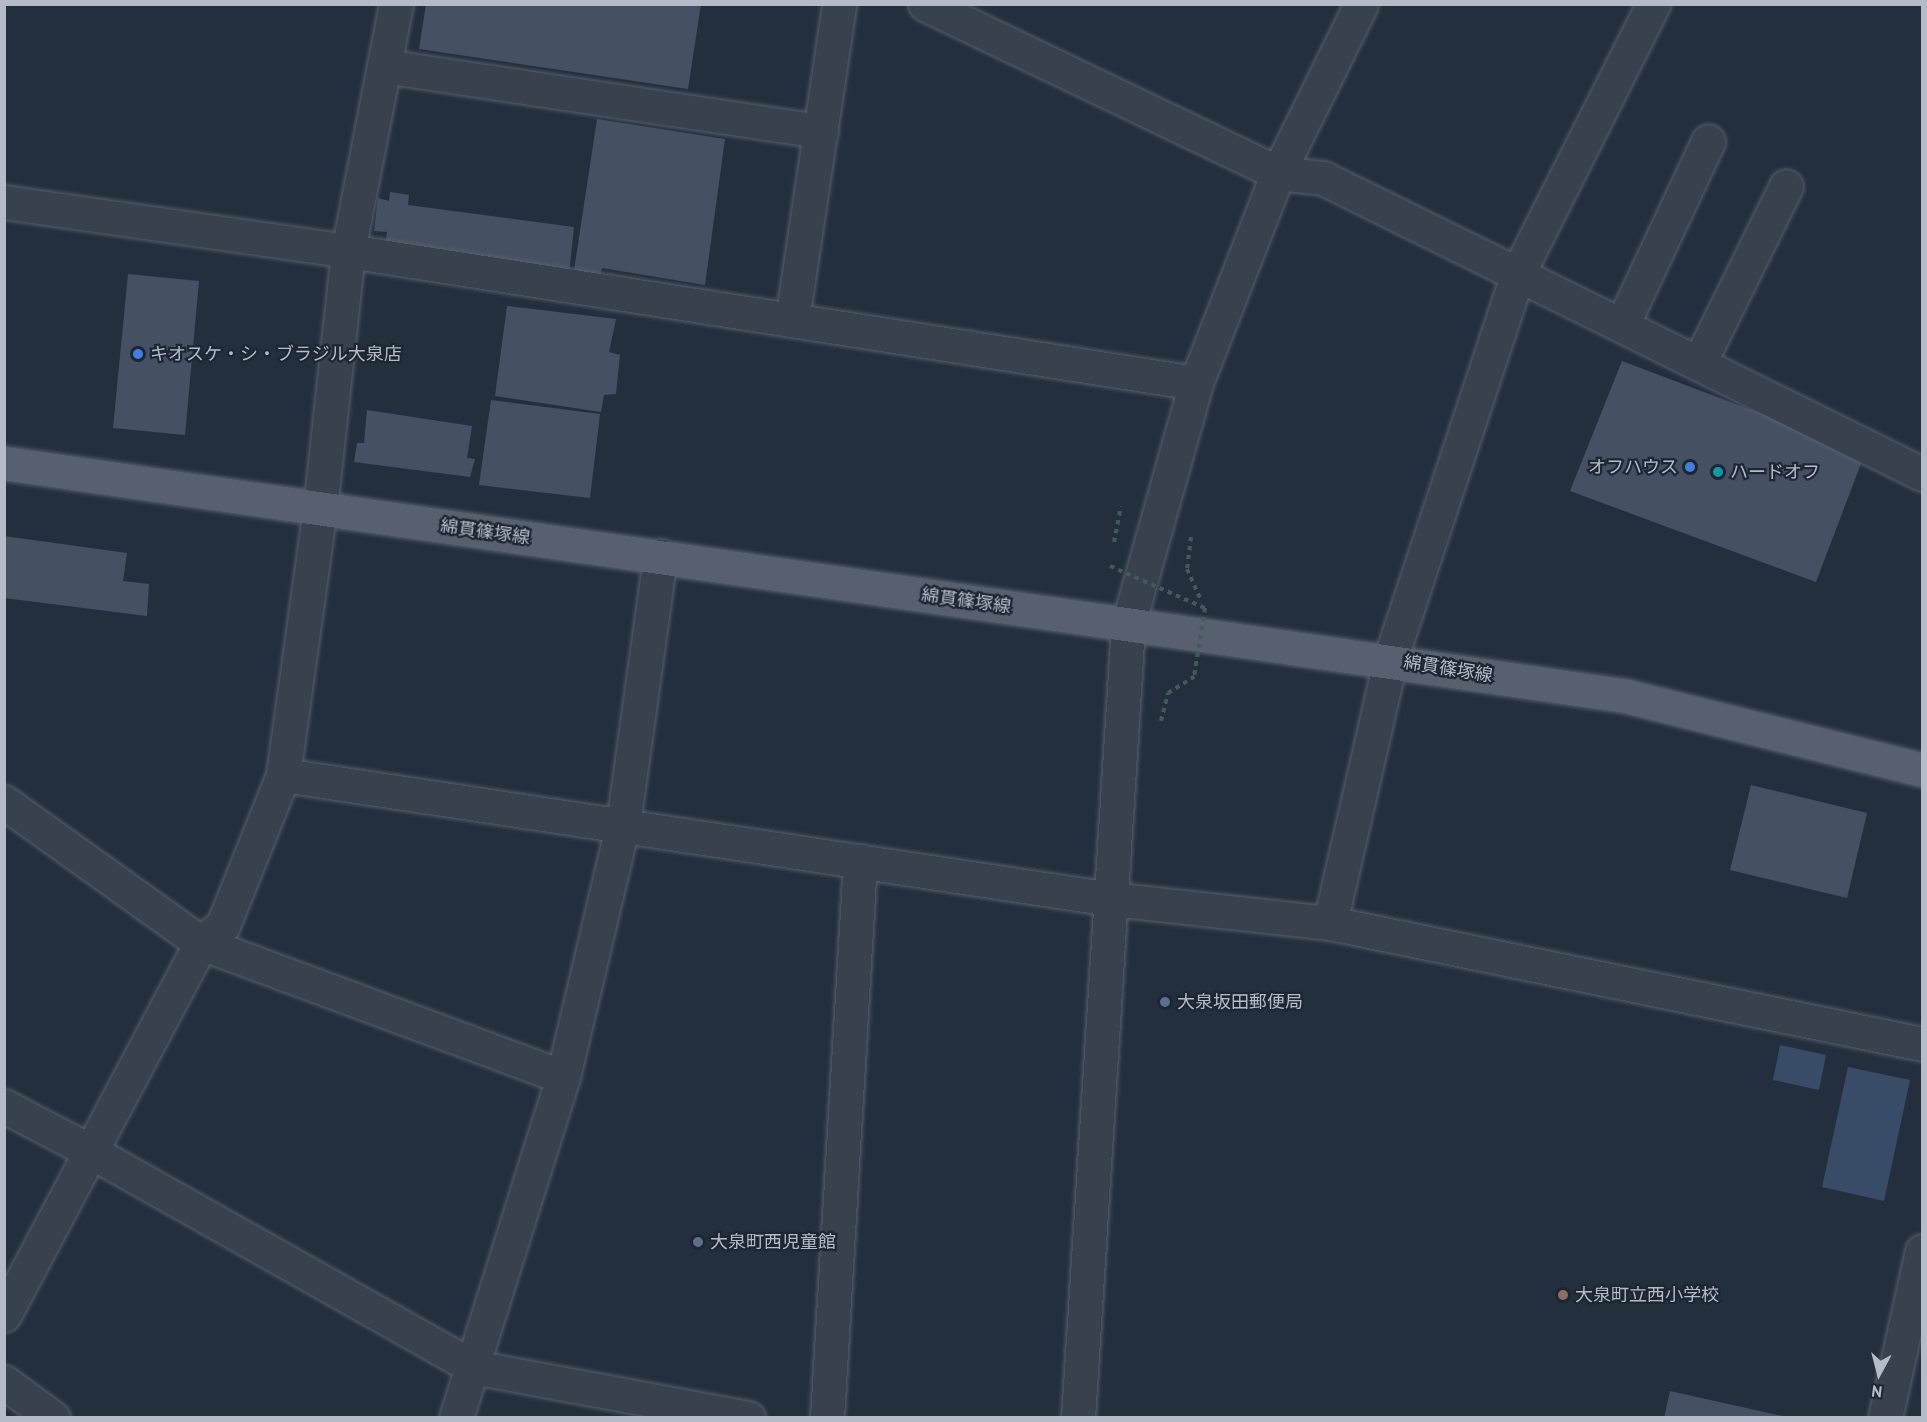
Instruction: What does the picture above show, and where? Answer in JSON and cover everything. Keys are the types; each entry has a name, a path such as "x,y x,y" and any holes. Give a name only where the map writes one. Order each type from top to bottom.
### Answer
{"main road":[{"name":"綿貫篠塚線","path":"4,463 1128,625 1390,660 1626,696 1923,770"}],"street":[{"path":"4,1315 201,943 223,925 283,775 320,509 348,251 396,4"},
{"path":"792,320 839,4"},
{"path":"925,4 1278,173 1323,178 1923,474"},
{"path":"1078,1418 1128,625 1196,383 1278,173 1361,4"},
{"path":"1330,923 1390,660 1518,273 1653,4"},
{"path":"384,66 820,131"},
{"path":"1622,325 1708,141"},
{"path":"1699,363 1786,186"},
{"path":"4,202 348,251 1196,383"},
{"path":"456,1418 563,1077 623,824 660,556"},
{"path":"283,775 623,824 1111,899 1330,923 1923,1044"},
{"path":"4,802 201,943 563,1077"},
{"path":"827,1418 860,861"},
{"path":"4,1106 90,1151 473,1367 748,1418"},
{"path":"1885,1418 1923,1251"},
{"path":"4,1382 42,1414"}],"path":[{"path":"1113,546 1121,507"},
{"path":"1161,721 1168,693 1194,677 1204,608 1187,569 1191,537"},
{"path":"1112,556 1110,566 1204,608"}],"water":[{"path":"1780,1045 1826,1055 1819,1090 1773,1080"},
{"path":"1848,1067 1910,1080 1884,1201 1822,1187"}],"building":[{"path":"426,4 701,4 688,89 419,49"},
{"path":"597,119 725,139 705,285 602,268 600,279 573,277"},
{"path":"390,192 409,195 408,205 574,227 569,274 384,249 387,232 374,231 378,198 389,201"},
{"path":"128,274 199,281 185,435 113,428"},
{"path":"507,306 616,319 609,352 620,355 616,394 604,395 601,412 495,396"},
{"name":"ハードオフ","path":"1622,361 1865,453 1816,582 1570,491"},
{"path":"491,400 600,414 590,498 479,485"},
{"path":"367,410 472,426 467,458 475,459 470,477 354,462 357,443 364,443"},
{"path":"4,536 127,553 123,581 149,584 147,616 4,598"},
{"path":"1751,785 1867,813 1847,898 1730,870"},
{"path":"1670,1391 1787,1417 1787,1418 1664,1418"}],"place":[{"name":"キオスケ・シ・ブラジル大泉店","path":"138,354"},
{"name":"オフハウス","path":"1690,467"},
{"name":"ハードオフ","path":"1718,472"},
{"name":"大泉坂田郵便局","path":"1165,1002"},
{"name":"大泉町西児童館","path":"698,1242"},
{"name":"大泉町立西小学校","path":"1563,1295"}]}
